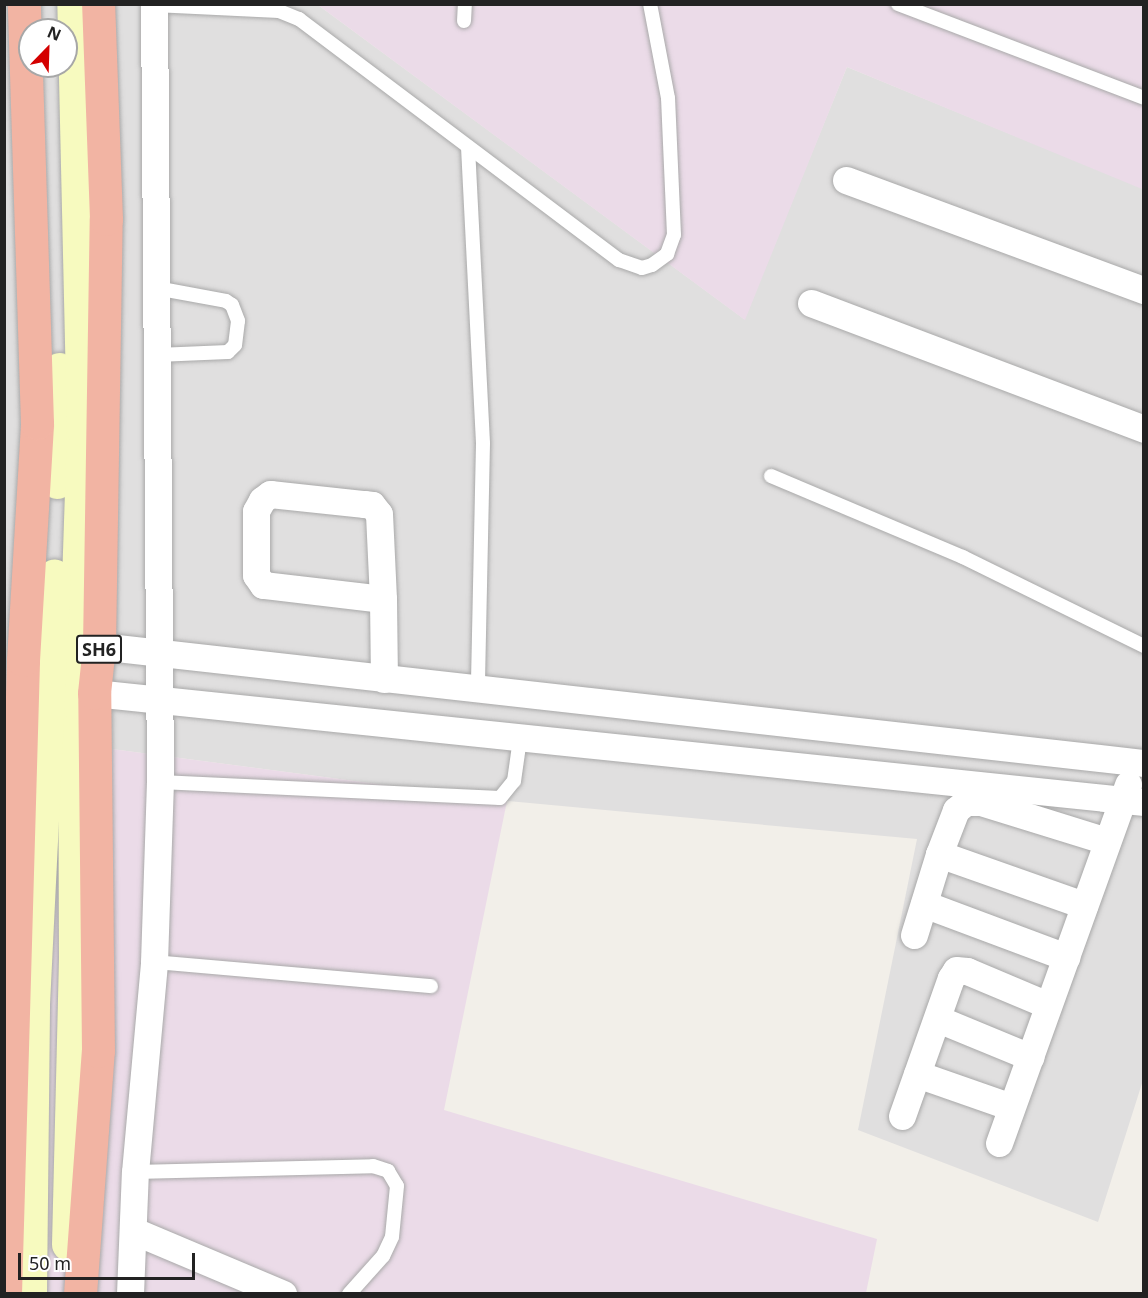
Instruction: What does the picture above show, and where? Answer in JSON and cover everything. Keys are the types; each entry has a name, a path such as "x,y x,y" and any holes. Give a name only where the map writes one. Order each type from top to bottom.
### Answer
{"highway":[{"path":"5,1293 14,660 37,423 24,4"},
{"name":"SH6","path":"80,1293 98,1051 94,693 99,646 105,219 98,4"}],"main road":[{"path":"65,1293 70,1207 75,959 74,702 83,430 73,4"},
{"path":"30,1293 33,1004 50,694 59,430 53,78"}],"street":[{"path":"130,1293 135,1172 154,962 160,782 154,5"},
{"path":"846,180 1143,290"},
{"path":"811,303 1143,429"},
{"path":"383,599 263,585 256,575 256,511 262,500 270,494 372,505 379,514 383,599 384,679"},
{"path":"99,646 1140,763 1133,801 1107,841 999,1143"},
{"path":"94,693 159,702 1133,801"},
{"path":"617,748 620,706"},
{"path":"914,935 939,854 956,810 966,802 981,802 1107,841"},
{"path":"939,854 1084,905"},
{"path":"924,904 1066,957"},
{"path":"902,1116 951,978 956,970 968,971 1048,1005"},
{"path":"938,1019 1030,1057"},
{"path":"917,1074 1011,1107"},
{"path":"134,1231 283,1293"}],"lane":[{"path":"464,21 465,4"},
{"path":"154,5 288,9 619,260 642,268 652,265 667,254 674,235 668,98 650,4"},
{"path":"898,4 1143,98"},
{"path":"468,147 483,443 478,690"},
{"path":"156,288 226,301 232,305 238,321 235,345 228,352 157,355"},
{"path":"771,476 963,557 1143,646"},
{"path":"160,782 500,798 514,780 520,739"},
{"path":"154,962 431,986"},
{"path":"135,1172 373,1166 388,1171 396,1186 392,1237 383,1256 349,1293"}],"shaded area":[{"path":"5,5 318,5 744,319 847,67 1142,188 1143,186 1144,1077 1098,1222 858,1130 917,839 507,801 5,735"},
{"path":"318,5 1136,5 1144,7 1143,186 1142,189 847,67 745,320"},
{"path":"5,735 507,801 444,1110 877,1239 866,1293 5,1294"}]}
